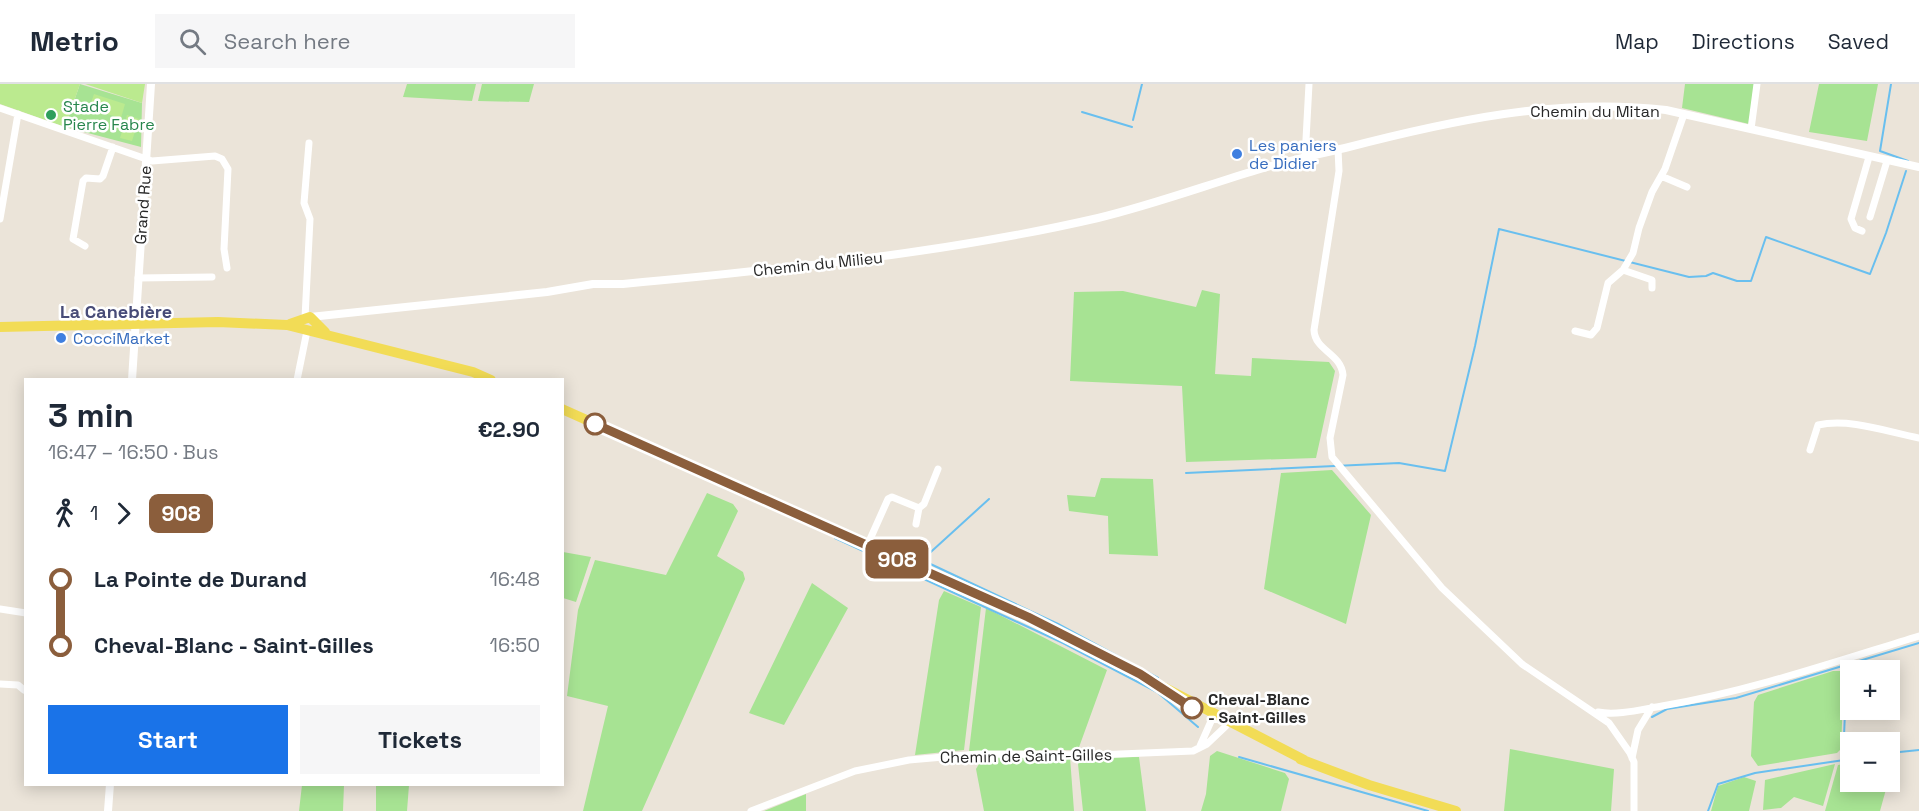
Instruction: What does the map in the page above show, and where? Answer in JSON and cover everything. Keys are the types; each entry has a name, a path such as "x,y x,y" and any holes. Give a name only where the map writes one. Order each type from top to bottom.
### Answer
{"main road":[{"path":"0,327 135,326 218,322 288,325 310,323 350,342 473,372 486,378"},
{"path":"564,410 1028,617 1167,690 1263,745 1369,785 1456,811"},
{"path":"1214,716 1304,760"}],"street":[{"name":"Grand Rue","path":"132,378 152,84"},
{"path":"1305,158 1309,84"},
{"path":"1751,129 1757,84"},
{"name":"Chemin du Mitan","path":"1305,158 1424,127 1501,114 1625,107 1684,114 1919,167"},
{"path":"0,108 152,161 215,156 226,163 224,249 227,268"},
{"path":"0,219 18,114"},
{"path":"1575,331 1591,335 1597,328 1608,283 1623,270 1639,242 1652,192 1661,176 1684,114"},
{"path":"297,378 310,323 310,219 304,203 309,143"},
{"path":"85,246 73,239 83,181 86,178 100,179 103,176 113,147"},
{"path":"1338,149 1339,171 1314,330 1319,345 1339,360 1342,367 1330,438 1332,457 1450,595 1522,664 1563,693 1595,711 1609,723 1632,758 1635,772 1634,811"},
{"path":"1862,231 1855,228 1851,219 1869,157"},
{"name":"Chemin du Milieu","path":"310,323 593,284 633,283 828,263 857,257 900,255 1118,213 1258,169 1305,158"},
{"path":"1870,216 1887,161"},
{"path":"1661,176 1687,187"},
{"path":"1623,270 1648,277 1652,280 1652,288"},
{"path":"138,278 213,276"},
{"path":"1810,450 1818,425 1826,424 1840,423 1919,438"},
{"path":"916,524 920,508 924,504 938,469"},
{"path":"867,546 888,499 892,497 920,508"},
{"path":"0,609 24,613"},
{"path":"1595,711 1608,713 1652,707 1763,684 1919,636"},
{"path":"0,684 18,685 24,690"},
{"path":"1632,758 1638,730 1652,707"},
{"path":"1200,746 1214,716"},
{"path":"1200,746 1207,744 1227,724 1252,736 1261,737"},
{"name":"Chemin de Saint-Gilles","path":"751,811 855,771 909,760 978,754 1169,753 1193,751 1200,746"},
{"path":"108,811 110,786"}],"green space":[{"name":"Stade Pierre Fabre","path":"0,84 80,84 65,127 0,104"},
{"path":"80,84 142,103 141,147 65,127"},
{"path":"85,84 145,84 142,103"},
{"path":"407,84 476,84 472,101 403,97"},
{"path":"482,84 534,84 529,102 478,101"},
{"path":"1685,84 1754,84 1749,124 1682,108"},
{"path":"1819,84 1878,84 1867,141 1809,132"},
{"path":"94,94 125,104 121,118 89,109"},
{"path":"127,115 139,119 132,141 120,138"},
{"path":"1202,290 1220,294 1215,374 1251,376 1252,358 1329,362 1335,371 1316,458 1186,462 1182,386 1070,381 1074,292 1123,291 1196,307"},
{"path":"1332,470 1371,515 1346,624 1264,589 1281,473"},
{"path":"1101,478 1153,479 1158,556 1109,554 1108,516 1069,511 1067,495 1095,497"},
{"path":"707,493 733,504 738,511 717,556 743,572 745,579 642,811 583,811 608,706 567,696 578,610 595,560 666,575"},
{"path":"564,552 591,557 576,602 564,598"},
{"path":"812,583 848,608 784,725 749,713"},
{"path":"944,591 981,607 964,750 915,755 939,600"},
{"path":"986,608 1107,670 1078,750 969,751"},
{"path":"1833,671 1840,671 1840,720 1842,720 1840,750 1837,753 1758,766 1751,756 1754,702 1758,695"},
{"path":"1510,749 1614,769 1611,811 1504,811"},
{"path":"1217,751 1285,773 1289,779 1281,811 1201,811 1206,794 1210,756"},
{"path":"983,757 1070,757 1074,811 984,811 976,769"},
{"path":"1139,757 1146,811 1083,811 1078,764 1080,758"},
{"path":"1835,764 1823,806 1794,797 1781,808 1763,810 1765,780"},
{"path":"1838,765 1840,765 1840,792 1885,792 1880,811 1825,811"},
{"path":"1744,777 1756,781 1749,811 1711,811 1718,786"},
{"path":"302,786 344,786 343,811 299,811"},
{"path":"376,786 409,786 407,811 376,811"},
{"path":"806,794 806,811 764,811"}],"waterway":[{"path":"1133,120 1142,84"},
{"path":"1891,84 1880,151 1908,161"},
{"path":"1082,112 1132,127"},
{"path":"1186,473 1399,463 1445,471 1475,346 1499,229 1689,277 1706,276 1713,273 1737,281 1751,281 1766,237 1870,274 1906,171"},
{"path":"989,499 922,560 1058,624 1158,678"},
{"path":"835,538 1063,643 1157,692 1198,727"},
{"path":"1652,717 1667,709 1736,698 1919,643"},
{"path":"1844,732 1845,720"},
{"path":"1900,752 1919,750"},
{"path":"1239,757 1428,811"},
{"path":"1708,811 1718,784 1755,773 1840,761"}],"bus line":[{"name":"908","path":"595,424 1028,617 1140,674 1192,708"}],"place":[{"name":"Stade Pierre Fabre","path":"51,115"},
{"name":"Les paniers de Didier","path":"1237,154"},
{"name":"CocciMarket","path":"61,338"},
{"name":"Cheval-Blanc - Saint-Gilles","path":"1192,708"}],"district":[{"name":"La Canebière","path":"116,311"}]}
